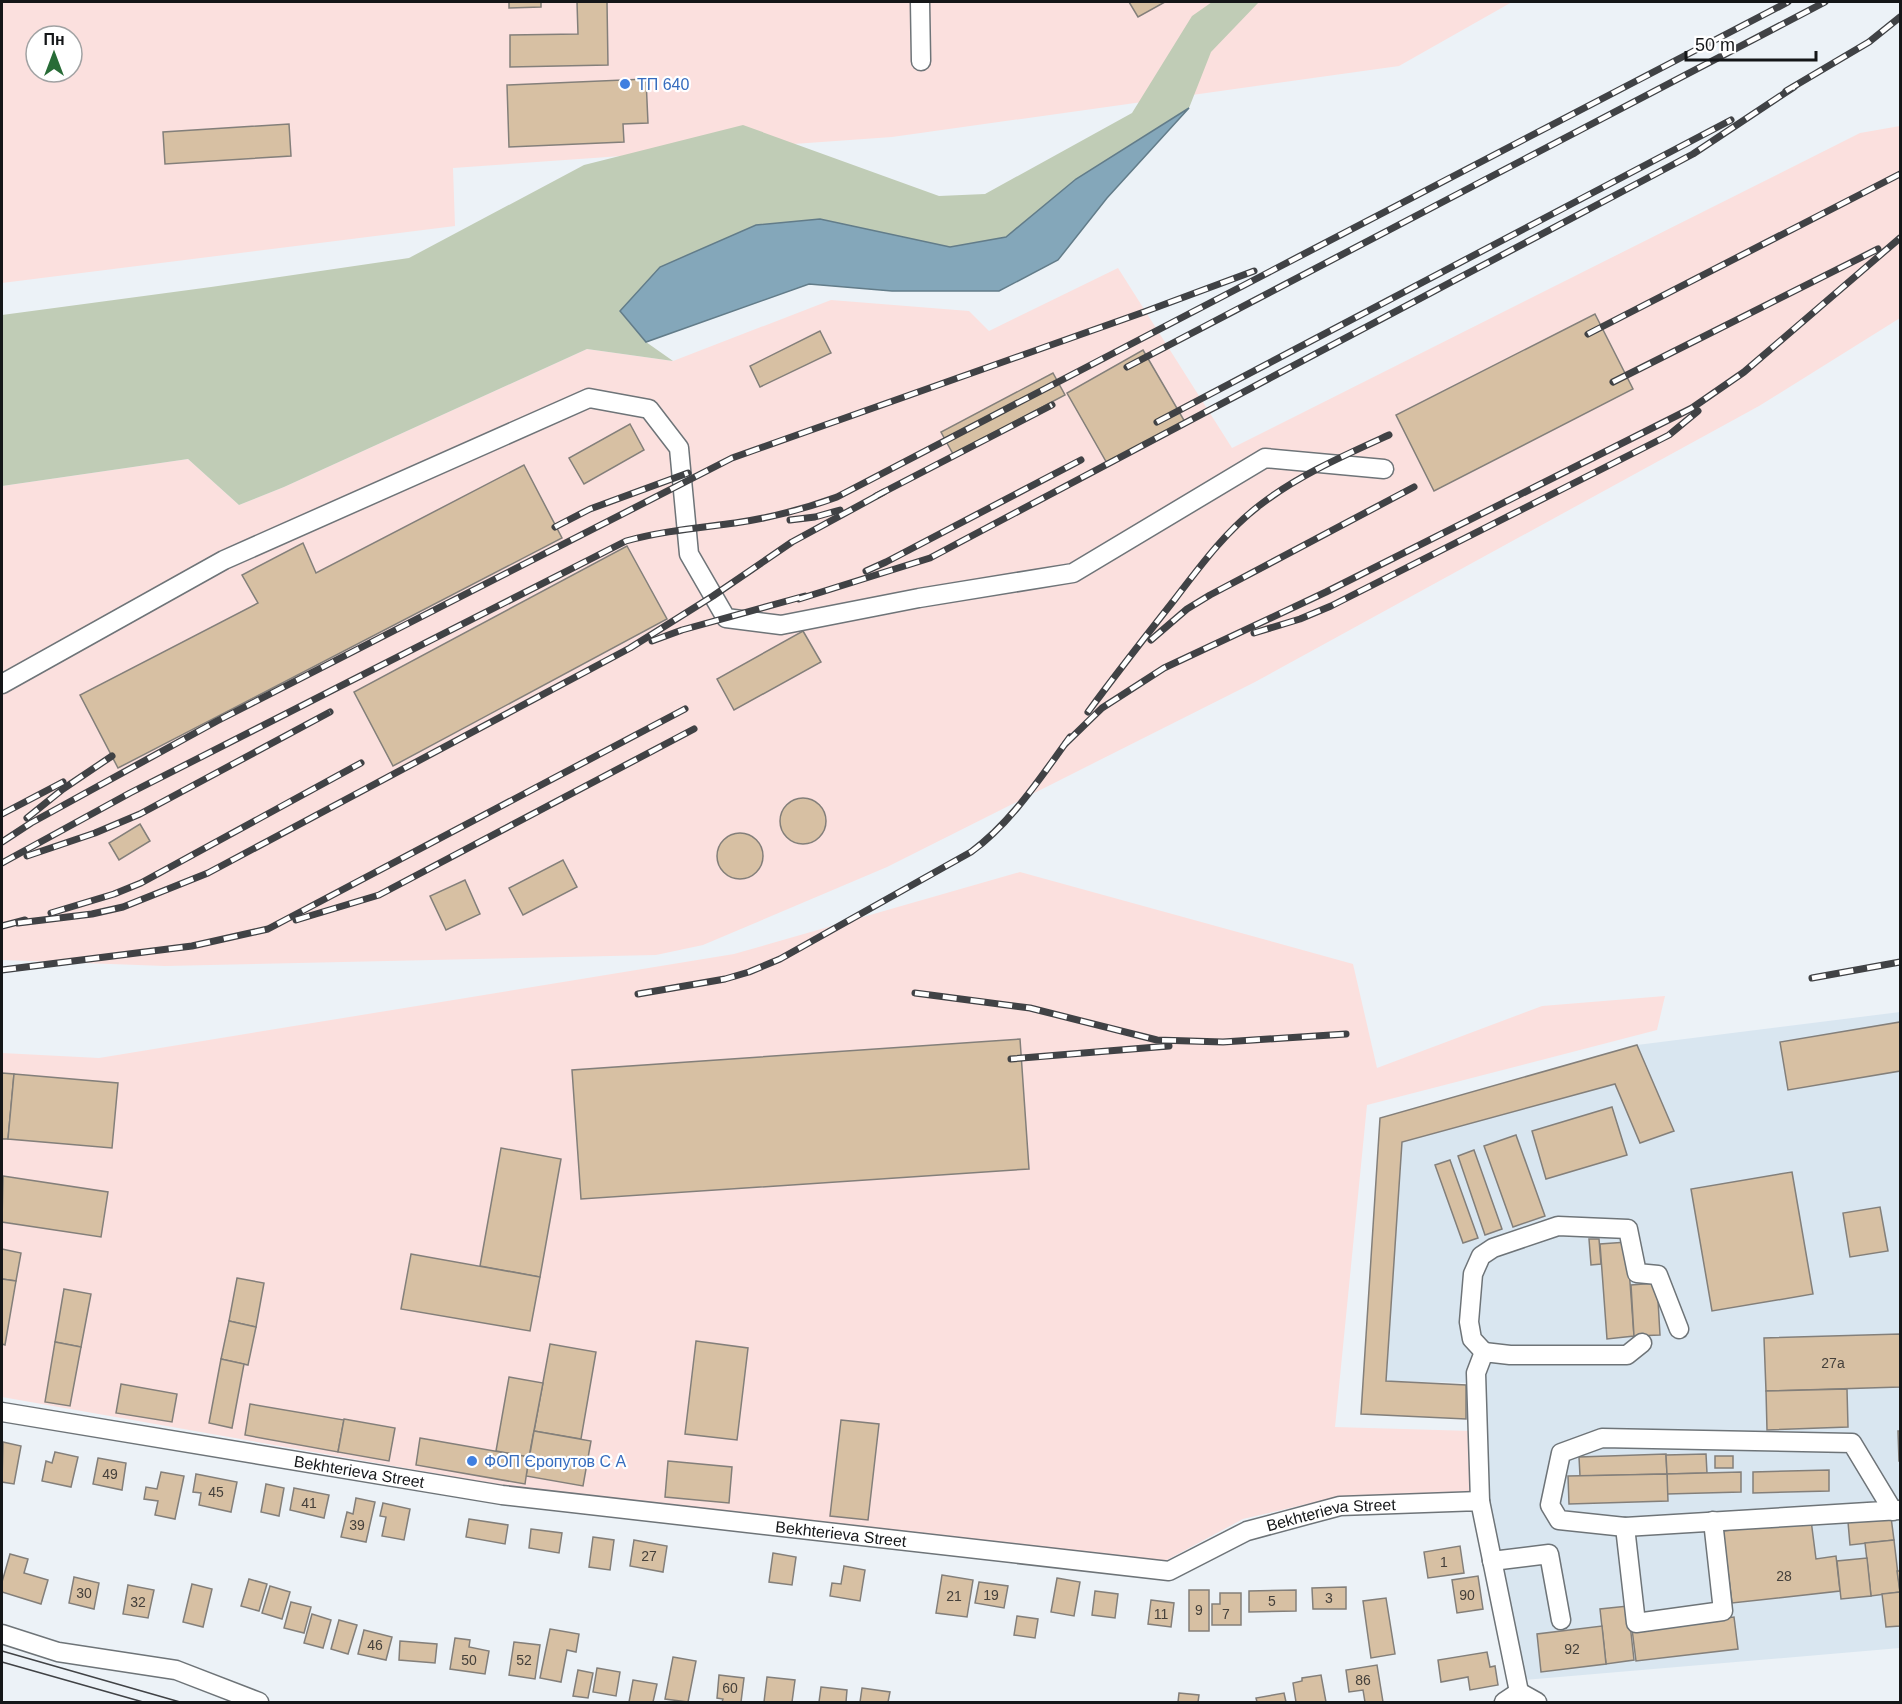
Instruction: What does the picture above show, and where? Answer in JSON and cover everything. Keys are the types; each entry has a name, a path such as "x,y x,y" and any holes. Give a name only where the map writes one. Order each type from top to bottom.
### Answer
{"street":[{"path":"920,2 921,61"},
{"path":"2,684 224,560 589,398 649,409 679,448 689,554 726,618 781,625 919,598 1073,573 1265,458 1384,469"},
{"path":"1642,1343 1628,1354 1484,1352 1472,1339 1469,1322 1473,1274 1481,1256 1493,1248 1558,1226 1628,1229 1637,1273 1658,1275 1679,1329"},
{"path":"1484,1352 1476,1373 1480,1501 1492,1561 1511,1697 1537,1702"},
{"name":"Bekhterieva Street","path":"2,1413 502,1495 1169,1571 1247,1531 1340,1506 1480,1501"},
{"path":"1602,1438 1852,1443 1897,1510 1624,1527 1559,1520 1550,1505 1561,1453 1602,1438"},
{"path":"1624,1527 1636,1623 1723,1611 1713,1521"},
{"path":"1492,1561 1549,1554 1561,1620"},
{"path":"2,1634 58,1652 176,1670 259,1702"}],"shaded area":[{"path":"2,2 1512,2 1399,66 892,137 453,168 455,226 2,283"},
{"path":"1900,126 1900,318 1759,406 1255,682 887,867 703,945 656,955 165,966 2,960 2,486 188,459 239,505 284,487 587,349 673,361 831,300 969,311 989,331 1118,268 1232,448 1860,133"},
{"path":"1020,872 1353,964 1377,1068 1542,1006 1665,996 1657,1030 1367,1105 1335,1427 1472,1431 1475,1491 1337,1497 1243,1519 1165,1561 524,1489 2,1397 2,1053 99,1058 734,954"},
{"path":"1900,1012 1900,1648 1512,1681 1469,1383 1386,1381 1402,1142 1615,1084 1640,1143 1674,1130 1637,1045"}],"green space":[{"path":"1212,2 1259,2 1211,52 1189,108 1076,179 1006,237 950,247 820,219 620,311 646,342 673,361 587,349 284,487 239,505 188,459 2,486 2,315 409,258 584,165 743,125 939,196 985,194 1132,113 1192,16"}],"water":[{"path":"1189,108 1107,198 1058,260 999,291 892,291 809,284 646,342 620,311 660,267 756,225 820,219 950,247 1006,237 1076,179"}],"building":[{"path":"509,2 541,2 541,7 509,8"},
{"path":"577,2 607,2 608,65 510,67 510,35 578,34"},
{"path":"1129,2 1165,2 1138,17"},
{"path":"646,79 648,123 623,124 624,142 509,147 507,85"},
{"path":"289,124 291,156 165,164 163,132"},
{"path":"1595,314 1633,389 1434,491 1396,415"},
{"path":"820,331 831,353 760,387 750,366"},
{"path":"1143,350 1185,422 1108,465 1067,393"},
{"path":"1053,373 1065,395 953,454 941,432"},
{"path":"630,424 644,450 584,484 569,458"},
{"path":"524,465 562,538 118,768 80,695 258,603 242,575 303,543 316,573"},
{"path":"627,546 667,619 393,766 354,692"},
{"path":"803,631 821,662 734,710 717,679"},
{"path":"803,798 819,805 826,821 819,837 803,844 787,837 780,821 787,805"},
{"path":"140,824 150,841 119,860 109,843"},
{"path":"740,833 756,840 763,856 756,872 740,879 724,872 717,856 724,840"},
{"path":"563,860 577,887 523,915 509,888"},
{"path":"465,880 480,914 446,930 430,896"},
{"path":"1900,1022 1900,1071 1788,1090 1780,1042"},
{"path":"1020,1039 1029,1169 581,1199 572,1070"},
{"path":"1637,1045 1674,1131 1640,1143 1615,1084 1402,1142 1386,1381 1466,1385 1466,1419 1361,1414 1380,1118"},
{"path":"2,1073 14,1074 8,1139 2,1139"},
{"path":"14,1074 118,1083 112,1148 8,1139"},
{"path":"1612,1107 1627,1155 1546,1179 1532,1131"},
{"path":"1516,1135 1545,1216 1513,1227 1484,1146"},
{"path":"501,1148 561,1159 540,1277 480,1266"},
{"path":"1474,1150 1502,1229 1485,1235 1458,1156"},
{"path":"1450,1160 1478,1238 1463,1243 1435,1165"},
{"path":"1792,1172 1813,1294 1712,1311 1691,1189"},
{"path":"3,1176 108,1192 101,1237 2,1222"},
{"path":"1880,1207 1888,1251 1850,1257 1843,1213"},
{"path":"1589,1239 1599,1239 1601,1264 1591,1265"},
{"path":"1627,1242 1634,1336 1607,1339 1600,1244"},
{"path":"2,1249 21,1253 16,1281 2,1279"},
{"path":"411,1254 540,1277 530,1331 401,1309"},
{"path":"237,1278 264,1283 256,1327 229,1321"},
{"path":"2,1279 16,1281 5,1345 2,1344"},
{"path":"1657,1283 1660,1335 1634,1336 1631,1285"},
{"path":"64,1289 91,1294 81,1347 55,1342"},
{"path":"229,1321 256,1327 248,1365 221,1359"},
{"path":"1900,1334 1900,1387 1766,1391 1764,1338"},
{"path":"696,1341 748,1348 737,1440 685,1434"},
{"path":"55,1342 81,1347 70,1406 45,1402"},
{"path":"550,1344 596,1352 581,1439 534,1431"},
{"path":"221,1359 244,1364 232,1428 209,1423"},
{"path":"509,1377 543,1383 529,1457 496,1451"},
{"path":"121,1384 177,1394 172,1422 116,1413"},
{"path":"1847,1389 1848,1427 1767,1430 1766,1391"},
{"path":"250,1404 344,1420 338,1452 245,1435"},
{"path":"344,1419 395,1428 389,1461 338,1452"},
{"path":"841,1420 879,1424 868,1520 830,1516"},
{"path":"534,1431 591,1441 583,1486 526,1476"},
{"path":"1898,1431 1900,1431 1900,1461 1899,1461"},
{"name":"ФОП Єропутов С А","path":"420,1438 529,1457 525,1484 416,1465"},
{"path":"3,1442 21,1446 14,1484 2,1482"},
{"path":"55,1452 78,1457 71,1487 42,1481 46,1461 52,1463"},
{"path":"1666,1454 1667,1474 1580,1476 1579,1457"},
{"path":"1706,1454 1707,1473 1667,1474 1666,1455"},
{"path":"1715,1456 1733,1456 1733,1468 1715,1468"},
{"path":"98,1458 126,1463 122,1490 93,1484"},
{"path":"668,1461 732,1467 729,1503 665,1497"},
{"path":"1829,1470 1829,1491 1753,1493 1753,1472"},
{"path":"161,1472 184,1476 175,1519 155,1515 158,1501 144,1499 146,1487 157,1489"},
{"path":"1741,1472 1741,1492 1667,1494 1667,1474"},
{"path":"196,1474 237,1482 231,1512 199,1505 201,1493 193,1492"},
{"path":"1667,1474 1668,1501 1569,1504 1568,1476"},
{"path":"266,1484 284,1488 279,1516 261,1512"},
{"path":"294,1488 329,1495 324,1518 290,1510"},
{"path":"356,1498 375,1502 366,1542 341,1537 347,1512 353,1514"},
{"path":"383,1503 410,1509 404,1540 382,1536 386,1517 380,1516"},
{"path":"1891,1517 1894,1540 1850,1545 1848,1522"},
{"path":"469,1519 508,1525 505,1544 466,1537"},
{"path":"1811,1520 1816,1559 1836,1556 1840,1591 1732,1603 1723,1531"},
{"path":"531,1529 562,1533 559,1553 529,1548"},
{"path":"593,1537 614,1540 610,1570 589,1567"},
{"path":"634,1540 667,1546 663,1572 630,1566"},
{"path":"1894,1540 1900,1592 1871,1596 1865,1543"},
{"path":"1460,1546 1464,1573 1428,1578 1424,1552"},
{"path":"773,1553 796,1557 792,1585 769,1582"},
{"path":"10,1554 28,1559 24,1573 48,1580 41,1604 2,1592 2,1582"},
{"path":"1867,1558 1871,1596 1841,1599 1837,1561"},
{"path":"844,1566 865,1570 860,1601 830,1596 832,1583 841,1584"},
{"path":"1897,1571 1900,1571 1900,1592"},
{"path":"942,1575 973,1580 967,1617 936,1613"},
{"path":"1478,1576 1483,1609 1457,1613 1452,1580"},
{"path":"74,1577 99,1583 94,1609 69,1603"},
{"path":"1057,1578 1080,1582 1074,1616 1051,1612"},
{"path":"249,1579 267,1584 259,1611 241,1606"},
{"path":"979,1582 1008,1586 1004,1608 975,1603"},
{"path":"192,1584 212,1589 203,1627 183,1622"},
{"path":"128,1585 154,1590 148,1618 123,1614"},
{"path":"270,1586 290,1592 282,1619 262,1613"},
{"path":"1346,1587 1346,1609 1313,1609 1312,1588"},
{"path":"1189,1590 1209,1590 1209,1631 1189,1631"},
{"path":"1296,1590 1296,1611 1249,1612 1249,1591"},
{"path":"1095,1591 1118,1594 1115,1618 1092,1615"},
{"path":"1900,1592 1900,1626 1886,1627 1882,1594"},
{"path":"1220,1593 1241,1593 1241,1625 1212,1625 1212,1604 1220,1604"},
{"path":"1386,1598 1395,1654 1371,1658 1363,1601"},
{"path":"1151,1600 1174,1603 1171,1627 1148,1624"},
{"path":"291,1602 311,1607 304,1633 284,1628"},
{"path":"1628,1606 1634,1660 1606,1664 1600,1609"},
{"path":"312,1614 331,1620 323,1648 304,1643"},
{"path":"1017,1616 1038,1619 1035,1638 1014,1635"},
{"path":"1734,1617 1738,1649 1636,1661 1632,1629"},
{"path":"339,1620 357,1625 348,1654 331,1649"},
{"path":"1602,1626 1606,1664 1541,1672 1537,1634"},
{"path":"550,1629 579,1634 576,1652 567,1650 561,1682 540,1678"},
{"path":"364,1630 392,1637 386,1660 358,1654"},
{"path":"455,1638 470,1640 469,1647 489,1651 485,1674 450,1669"},
{"path":"400,1641 437,1644 435,1663 399,1660"},
{"path":"514,1642 540,1645 535,1679 509,1675"},
{"path":"1487,1652 1490,1667 1495,1666 1498,1685 1470,1690 1468,1677 1441,1682 1438,1660"},
{"path":"673,1657 696,1661 688,1702 665,1699"},
{"path":"1377,1665 1383,1702 1365,1702 1363,1690 1349,1692 1346,1670"},
{"path":"597,1668 620,1672 616,1696 593,1692"},
{"path":"578,1670 593,1673 588,1698 573,1696"},
{"path":"719,1675 744,1678 741,1702 722,1702 723,1699 717,1698"},
{"path":"1321,1675 1326,1702 1296,1702 1293,1683 1302,1681 1302,1678"},
{"path":"767,1677 795,1680 792,1702 764,1702"},
{"path":"633,1680 657,1684 653,1702 629,1702"},
{"path":"821,1687 847,1690 846,1702 819,1702"},
{"path":"862,1688 890,1692 888,1702 860,1702"},
{"path":"1179,1693 1199,1695 1198,1702 1178,1702"},
{"path":"1284,1693 1286,1702 1257,1702 1256,1698"}],"tram line":[{"path":"2,1651 180,1702"},
{"path":"2,1662 143,1702"}],"railway":[{"path":"2,863 130,793 626,541 667,532 761,519 837,497 1788,2"},
{"path":"1127,367 1825,2"},
{"path":"1786,91 1869,42 1900,17"},
{"path":"799,599 930,558 1693,154 1794,87"},
{"path":"1157,422 1731,120"},
{"path":"1588,334 1900,174"},
{"path":"1066,743 1102,708 1164,668 1326,592 1692,408 1744,372 1900,238"},
{"path":"1613,382 1878,249"},
{"path":"2,842 31,823 217,721 732,458 1254,271"},
{"path":"876,496 1052,405"},
{"path":"1254,633 1300,619 1331,606 1669,435 1698,411"},
{"path":"1088,712 1204,561 1248,515 1275,494 1306,475 1389,435"},
{"path":"866,571 1081,460"},
{"path":"555,527 590,509 688,473"},
{"path":"1151,640 1187,609 1210,595 1414,487"},
{"path":"18,923 92,914 123,907 208,873 630,648 713,596 792,542 884,492"},
{"path":"790,520 815,517 840,510"},
{"path":"652,641 682,630 805,596"},
{"path":"2,970 192,946 268,929 685,709"},
{"path":"27,856 95,833 140,814 330,712"},
{"path":"296,920 379,895 694,729"},
{"path":"638,994 725,979 780,959 971,852 1000,827 1070,737"},
{"path":"27,818 63,789 112,756"},
{"path":"51,913 114,894 141,883 361,763"},
{"path":"2,814 63,782"},
{"path":"2,926 25,920"},
{"path":"1812,978 1900,962"},
{"path":"915,993 1030,1008 1157,1040 1223,1042 1346,1034"},
{"path":"1011,1059 1169,1046"}],"place":[{"name":"ТП 640","path":"625,84"},
{"name":"ФОП Єропутов С А","path":"472,1461"}]}
